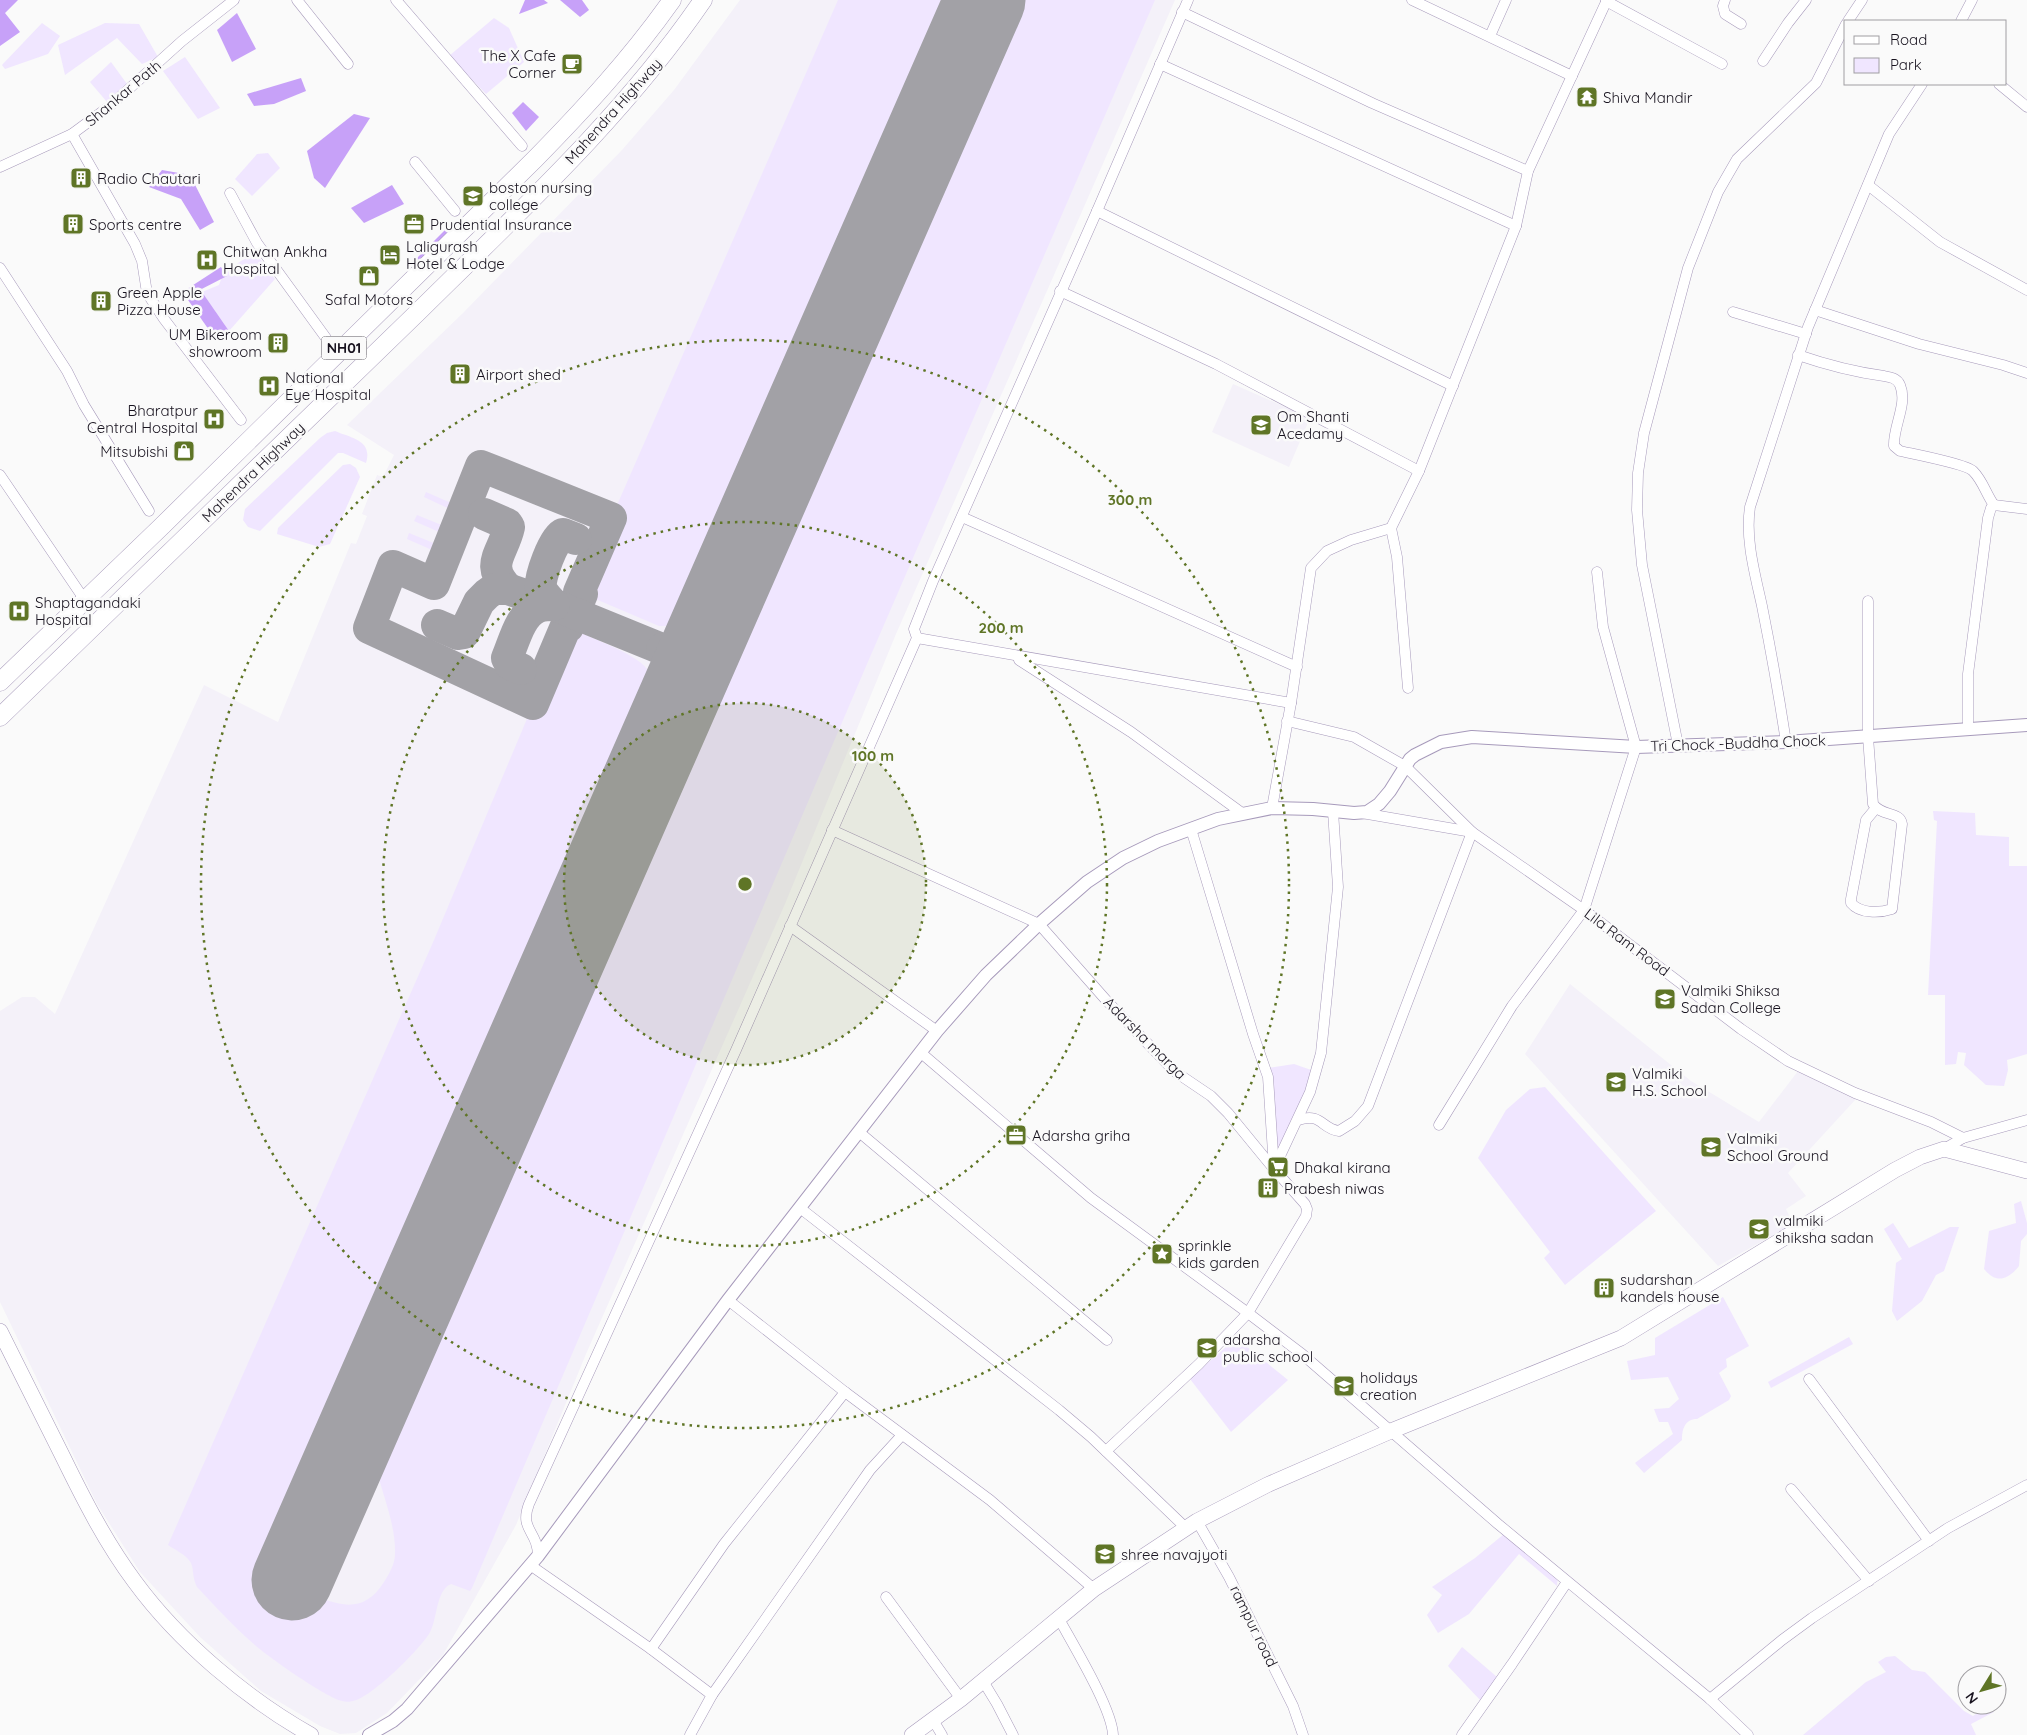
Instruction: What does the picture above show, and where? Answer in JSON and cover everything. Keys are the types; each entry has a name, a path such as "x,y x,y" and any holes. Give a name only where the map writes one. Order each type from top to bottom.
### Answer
{"highway":[{"name":"Mahendra Highway","path":"0,682 339,353 466,225 535,159 595,98 647,35 672,0"},
{"name":"Mahendra Highway","path":"0,717 502,230 585,144 659,61 700,1"}],"main road":[{"path":"912,1735 961,1699 1094,1588 1191,1524 1267,1485 1391,1431 1621,1338 1920,1156 1944,1149 2027,1170"},
{"path":"0,1331 90,1511 135,1583 188,1642 226,1676 247,1694 283,1719 312,1735"}],"street":[{"name":"Shankar Path","path":"0,167 72,134 110,106 182,41 234,0"},
{"path":"297,0 348,64"},
{"path":"396,0 522,146"},
{"path":"534,1560 537,1541 528,1529 525,1515 529,1504 728,1067 790,926 916,638 914,629 933,581 1188,0"},
{"path":"1412,0 1572,76"},
{"path":"1490,36 1506,0"},
{"path":"1408,688 1397,556 1391,528 1419,471 1516,226 1528,171 1606,0 1722,64"},
{"path":"1725,0 1723,6 1726,14 1741,24"},
{"path":"1763,61 1806,0"},
{"path":"1849,20 1862,0"},
{"path":"1962,20 1972,0"},
{"path":"1182,12 1372,103 1528,171"},
{"path":"1678,745 1642,565 1637,510 1638,473 1644,433 1688,268 1718,192 1737,159 1816,82 1844,29"},
{"path":"1160,64 1516,226"},
{"path":"1786,742 1779,695 1750,547 1748,519 1753,497 1798,355 1815,310 1889,134 1921,85"},
{"path":"2000,85 2027,107"},
{"path":"72,134 135,244 142,262 147,293 164,319 242,420"},
{"path":"415,162 455,211"},
{"path":"1868,185 1940,242 2027,290"},
{"path":"230,193 257,243 326,338"},
{"path":"1097,211 1453,386"},
{"path":"0,268 67,371 88,412 149,511"},
{"path":"1060,291 1216,364 1419,471"},
{"path":"1815,310 1919,344 2003,365 2027,373"},
{"path":"1733,312 1806,334"},
{"path":"1798,355 1855,372 1894,378 1900,384 1902,403 1894,435 1894,446 1900,451 1972,469 1983,483 1987,495 1994,505 2027,509"},
{"path":"0,475 84,599"},
{"path":"1968,728 1968,674 1973,625 1988,518 1994,505"},
{"path":"962,517 1297,667"},
{"path":"1272,808 1312,568 1327,551 1351,540 1391,528"},
{"path":"1439,1124 1512,1006 1584,910 1636,747 1603,627 1597,572"},
{"path":"1868,601 1868,737 1873,804 1883,813 1898,816 1902,821 1892,909 1884,912 1859,910 1851,903 1866,820 1876,808"},
{"path":"916,638 1291,703"},
{"path":"1014,656 1131,732 1242,813"},
{"path":"1288,721 1354,737 1405,766 1472,832 1368,1106 1355,1121 1339,1131 1308,1116 1298,1120"},
{"name":"Tri Chock -Buddha Chock","path":"1362,813 1370,811 1379,804 1390,791 1410,758 1420,751 1450,740 1472,737 1636,747 1786,742 2027,725"},
{"path":"369,1735 393,1722 407,1709 534,1560 728,1300 920,1052 986,975 1039,924 1087,882 1123,858 1158,841 1191,829 1242,813 1272,808 1362,813"},
{"path":"1274,1169 1310,1092 1321,1053 1338,887 1334,812"},
{"name":"Lila Ram Road","path":"1362,813 1472,832 1584,910 1788,1061 1855,1093 1930,1122 1963,1138"},
{"path":"1191,829 1253,1034 1268,1077 1274,1169"},
{"path":"832,830 1039,924"},
{"name":"Adarsha marga","path":"1039,924 1106,1000 1174,1071 1211,1096 1228,1113 1305,1204 1307,1209 1306,1216 1248,1313 1199,1364 1106,1451"},
{"path":"790,926 937,1031"},
{"path":"920,1052 1091,1198 1302,1354 1498,1524 1710,1700 1748,1735"},
{"path":"1944,1149 1963,1138 2027,1120"},
{"path":"859,1132 1107,1340"},
{"name":"rampur road","path":"800,1208 1059,1410 1191,1524 1229,1577 1293,1706 1303,1735"},
{"path":"728,1300 845,1392 990,1500 1094,1588"},
{"path":"1809,1379 1929,1541"},
{"path":"651,1649 724,1544 845,1392"},
{"path":"690,1735 712,1695 870,1470 902,1435"},
{"path":"1710,1700 1789,1635 1929,1541 2027,1485"},
{"path":"1791,1489 1869,1581"},
{"path":"534,1560 712,1695"},
{"path":"1463,1735 1567,1582"},
{"path":"886,1597 961,1699"},
{"path":"1058,1617 1092,1681 1108,1717 1112,1735"},
{"path":"983,1681 1013,1735"},
{"path":"933,1720 942,1735"}],"shaded area":[{"path":"0,0 18,0 5,13 20,32 0,46"},
{"path":"525,0 544,0 548,3 519,14"},
{"path":"560,0 582,0 589,10 580,17"},
{"path":"740,0 1175,0 896,634 785,904 586,1354 516,1525 443,1655 387,1713 356,1733 340,1734 320,1726 261,1691 200,1637 140,1572 97,1504 0,1302 0,1011 22,997 35,997 55,1014 204,685 278,722 351,543 356,544 367,516 362,514 377,475 383,477 394,455 347,425 463,313 622,150 674,90"},
{"path":"237,13 256,49 232,62 217,30"},
{"path":"301,78 306,91 274,104 254,106 247,94"},
{"path":"523,102 539,117 526,131 512,113"},
{"path":"354,114 370,118 325,188 314,178 307,151"},
{"path":"162,170 190,175 214,222 200,230 181,199 149,187"},
{"path":"392,185 404,204 364,223 351,208"},
{"path":"453,222 458,222 415,268 411,264"},
{"path":"221,267 227,276 190,295 187,289"},
{"path":"202,292 229,331 216,340 188,300"},
{"name":"Om Shanti Acedamy","path":"1233,384 1310,418 1289,467 1212,432"},
{"name":"Valmiki School Ground","path":"1570,984 1691,1081 1759,1122 1798,1071 1856,1099 1788,1173 1806,1196 1786,1209 1793,1224 1718,1266 1525,1054"}],"green space":[{"path":"838,0 961,0 694,608 684,620 670,625 659,626 579,592"},
{"path":"1019,0 1155,0 867,664 472,1588 470,1591 451,1584 446,1588 439,1599 432,1628 424,1641 371,1692 361,1698 345,1702 285,1668 248,1639 197,1587 189,1560 168,1545 434,940 566,626 622,651 641,663 647,669 653,681 654,702 272,1576 328,1601 348,1605 358,1604 367,1600 376,1593 388,1576 395,1554 394,1533 377,1472"},
{"path":"494,18 509,28 524,62 486,94 449,56"},
{"path":"42,23 60,36 48,54 5,69 2,65"},
{"path":"105,23 139,24 158,57 142,64 117,38 65,75 58,45"},
{"path":"185,57 220,108 198,119 163,71"},
{"path":"111,62 127,84 107,102 90,82"},
{"path":"268,153 280,168 252,196 235,179 257,154"},
{"path":"255,252 275,279 229,331 202,292 219,285 224,272"},
{"path":"335,431 354,438 363,445 367,455 366,463 343,453 338,453 260,531 248,527 243,520 245,509 320,438 327,433"},
{"path":"350,464 356,468 360,477 330,544 319,547 277,534 278,528 343,465"},
{"path":"426,492 458,506 456,512 424,497"},
{"path":"417,515 449,528 446,535 414,521"},
{"path":"409,533 441,546 439,553 407,539"},
{"path":"400,555 432,569 429,577 397,563"},
{"path":"1933,811 1975,813 1976,835 2009,837 2009,866 2027,866 2027,1054 2007,1060 2008,1070 2004,1086 1986,1085 1964,1065 1966,1053 1958,1052 1956,1064 1945,1065 1945,995 1928,995 1937,821 1934,820"},
{"path":"1294,1064 1314,1071 1279,1154 1275,1152 1268,1068"},
{"path":"1545,1087 1656,1211 1565,1285 1544,1258 1550,1252 1478,1158 1506,1110 1530,1089"},
{"path":"2021,1201 2027,1223 2027,1234 2021,1241 2019,1266 2006,1277 1993,1277 1984,1269 1989,1231 2016,1223 2014,1204"},
{"path":"1893,1223 1909,1248 1950,1227 1959,1227 1944,1271 1936,1275 1922,1301 1897,1321 1892,1311 1896,1263 1902,1259 1884,1229"},
{"path":"1723,1297 1749,1346 1726,1359 1727,1367 1719,1373 1731,1396 1729,1400 1687,1423 1682,1440 1644,1473 1635,1463 1673,1434 1668,1422 1659,1422 1654,1409 1669,1408 1679,1399 1668,1377 1631,1380 1627,1361 1655,1355 1655,1338"},
{"path":"1849,1337 1853,1344 1771,1388 1768,1382"},
{"path":"1236,1338 1288,1380 1231,1432 1190,1379"},
{"path":"1504,1534 1558,1577 1557,1586 1519,1554 1469,1614 1438,1633 1427,1615 1442,1595 1432,1587 1475,1558"},
{"path":"1462,1647 1497,1677 1481,1701 1448,1666"},
{"path":"1895,1656 1912,1670 1925,1672 1957,1704 1957,1715 1988,1715 1971,1724 1976,1735 1803,1735 1866,1682 1886,1672 1878,1662 1886,1657"}],"taxiway":[{"path":"481,466 611,518 579,592 582,594 568,627 566,626 533,704 369,628 393,566 434,584 481,466"},
{"path":"484,514 507,524 509,527 496,566 497,573 508,589"},
{"path":"521,669 510,664 507,658 518,629 532,611 540,606 554,605 541,589 547,559 555,543 563,534 576,539"},
{"path":"437,625 458,634 464,633 479,602 494,589 508,589 554,605 662,649 676,650 688,647 699,640 708,630"},
{"path":"662,649 674,660 680,673 680,687 676,703"}],"runway":[{"path":"292,1580 985,0"}],"place":[{"name":"The X Cafe Corner","path":"572,64"},
{"name":"Shiva Mandir","path":"1587,97"},
{"name":"Radio Chautari","path":"81,178"},
{"name":"boston nursing college","path":"473,196"},
{"name":"Sports centre","path":"73,224"},
{"name":"Prudential Insurance","path":"414,224"},
{"name":"Laligurash Hotel & Lodge","path":"390,255"},
{"name":"Chitwan Ankha Hospital","path":"207,260"},
{"name":"Safal Motors","path":"369,276"},
{"name":"Green Apple Pizza House","path":"101,301"},
{"name":"UM Bikeroom showroom","path":"278,343"},
{"name":"Airport shed","path":"460,374"},
{"name":"National Eye Hospital","path":"269,386"},
{"name":"Bharatpur Central Hospital","path":"214,419"},
{"name":"Om Shanti Acedamy","path":"1261,425"},
{"name":"Mitsubishi","path":"184,451"},
{"name":"Shaptagandaki Hospital","path":"19,611"},
{"name":"Valmiki Shiksa Sadan College","path":"1665,999"},
{"name":"Valmiki H.S. School","path":"1616,1082"},
{"name":"Adarsha griha","path":"1016,1135"},
{"name":"Valmiki School Ground","path":"1711,1147"},
{"name":"Dhakal kirana","path":"1278,1167"},
{"name":"Prabesh niwas","path":"1268,1188"},
{"name":"valmiki shiksha sadan","path":"1759,1229"},
{"name":"sprinkle kids garden","path":"1162,1254"},
{"name":"sudarshan kandels house","path":"1604,1288"},
{"name":"adarsha public school","path":"1207,1348"},
{"name":"holidays creation","path":"1344,1386"},
{"name":"shree navajyoti","path":"1105,1554"}]}
